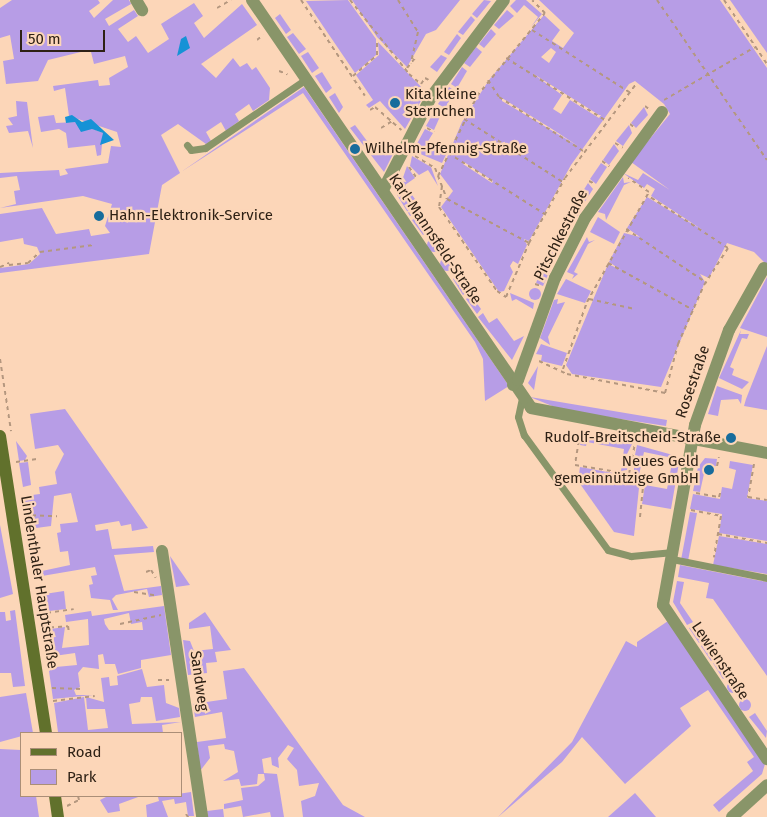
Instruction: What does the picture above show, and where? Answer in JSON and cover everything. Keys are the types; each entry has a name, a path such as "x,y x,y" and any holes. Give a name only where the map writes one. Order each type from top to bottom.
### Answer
{"street":[{"name":"Karl-Mannsfeld-Straße","path":"252,0 384,190 522,398"},
{"path":"384,190 431,98 504,0"},
{"name":"Pitschkestraße","path":"513,385 518,380 555,278 585,218 657,112"},
{"name":"Rosestraße","path":"663,605 692,440 711,373 741,304 764,268"},
{"path":"522,398 540,413 762,452"},
{"name":"Lindenthaler Hauptstraße","path":"0,436 46,732"},
{"name":"Sandweg","path":"162,551 173,613 202,817"},
{"name":"Lewienstraße","path":"663,605 767,759"},
{"path":"732,817 766,789"},
{"path":"55,797 61,812"}],"lane":[{"path":"186,145 191,150 205,148 306,79"},
{"path":"522,398 518,418 524,435 608,550 631,556 672,556 712,567 767,578"}],"path":[{"path":"217,8 231,0"},
{"path":"301,0 365,96"},
{"path":"350,0 377,40 421,84 425,78 433,83"},
{"path":"398,0 418,32 411,63"},
{"path":"438,176 448,153 488,80 545,13 532,0"},
{"path":"657,0 767,160"},
{"path":"724,0 767,64"},
{"path":"531,29 629,92"},
{"path":"257,40 265,34"},
{"path":"352,76 377,55 377,40"},
{"path":"645,106 657,112 665,98 755,47"},
{"path":"407,68 415,58"},
{"path":"506,58 605,120"},
{"path":"279,70 285,75 291,71"},
{"path":"488,80 499,97 583,151"},
{"path":"442,186 439,206 497,291 506,297 529,243 563,182 605,120 636,84"},
{"path":"370,110 375,107 406,132"},
{"path":"464,119 563,182"},
{"path":"381,128 392,121"},
{"path":"630,124 636,129"},
{"path":"616,143 623,148"},
{"path":"411,153 435,168 447,198 529,243"},
{"path":"448,153 545,214"},
{"path":"602,161 610,166"},
{"path":"406,163 416,178"},
{"path":"534,355 540,363 563,369 567,374 665,393 693,310 726,244 647,195 620,174"},
{"path":"589,181 597,186"},
{"path":"563,369 589,299 626,228 647,195"},
{"path":"626,228 707,282"},
{"path":"0,267 9,264 28,263 40,252 94,245"},
{"path":"608,263 693,310"},
{"path":"589,299 635,309"},
{"path":"580,433 575,465 644,477"},
{"path":"629,474 635,442"},
{"path":"762,452 748,497 767,500"},
{"path":"717,466 719,458"},
{"path":"16,462 37,459"},
{"path":"640,517 644,477 648,474"},
{"path":"691,492 719,497 721,490"},
{"path":"688,510 721,516 712,567"},
{"path":"24,515 57,516"},
{"path":"718,534 767,543"},
{"path":"30,560 40,562"},
{"path":"134,592 147,591 148,597 170,594"},
{"path":"38,614 74,608"},
{"path":"120,624 173,613"},
{"path":"40,628 68,626 69,633"},
{"path":"48,689 81,689"},
{"path":"50,701 96,696"},
{"path":"61,812 79,800 78,797"}],"green space":[{"path":"12,0 98,0 100,3 89,11 94,18 113,0 129,0 131,4 105,19 109,26 134,10 138,16 118,29 128,42 136,36 148,53 169,39 161,24 194,3 203,16 194,23 204,38 242,4 257,25 201,64 216,78 233,58 240,67 247,63 252,70 256,67 270,88 269,100 253,111 249,104 235,114 239,121 226,131 221,122 206,132 211,141 206,144 178,124 161,135 180,173 162,185 149,254 0,273 0,268 29,264 40,254 37,247 24,244 23,238 0,242 0,214 42,208 56,234 89,229 91,236 110,233 105,226 112,204 83,196 0,208 16,204 14,191 20,190 17,176 0,178 0,173 59,170 60,176 68,174 65,169 108,163 111,146 121,147 117,132 69,116 65,88 54,91 53,86 98,80 99,86 110,85 109,78 128,67 125,56 94,64 91,52 85,51 48,60 38,81 6,84 3,61 14,59 10,35 0,38 0,8"},
{"path":"348,0 376,39 376,55 355,73 306,1"},
{"path":"352,0 460,0 436,30 426,34 407,67 377,37"},
{"path":"484,0 491,1 477,18 472,14"},
{"path":"516,0 526,0 542,14 531,27 538,17 524,5 517,13 510,6"},
{"path":"539,0 720,0 767,68 767,265 754,252 727,243 709,278 700,274 705,282 661,387 572,374 566,365 608,264 621,270 609,262 624,233 640,237 627,228 647,197 704,231 651,196 655,189 647,184 644,188 623,173 638,180 643,173 670,190 631,162 670,114 664,104 635,81 629,84 571,165 529,241 524,239 527,245 518,264 513,261 510,266 513,272 504,291 499,292 441,207 453,191 440,174 462,122 489,80 544,15 560,30 552,41 563,48 574,33","holes":["551,48 556,52 549,63 541,57","532,73 601,115 599,118 570,100 561,114 553,109 562,95","502,98 578,146 502,101","464,162 493,181 492,183 463,164"]},
{"path":"730,0 767,0 767,53"},
{"path":"507,10 514,16 499,29 494,25"},
{"path":"280,14 291,30 286,34 275,18"},
{"path":"471,16 475,20 463,35 458,32"},
{"path":"491,29 496,34 484,48 479,44"},
{"path":"293,33 306,49 299,54 287,37"},
{"path":"457,34 461,38 449,55 444,52"},
{"name":"Kita kleine Sternchen","path":"378,42 426,92 405,129 380,101 369,108 366,105 373,100 356,75 379,55"},
{"path":"476,47 482,52 470,67 464,63"},
{"path":"308,52 319,68 312,73 301,56"},
{"path":"441,55 447,58 437,72 430,67"},
{"path":"462,67 467,71 457,88 451,84"},
{"path":"322,72 332,88 326,93 315,76"},
{"path":"304,87 509,386 485,401 483,359 475,342 303,93 181,172"},
{"path":"449,87 455,91 445,108 438,104"},
{"path":"335,93 343,107 339,113 329,97"},
{"path":"16,101 27,102 33,148 28,131 9,133 6,126 13,125 8,118 17,116"},
{"path":"644,107 648,115 636,128 631,123"},
{"path":"436,108 442,112 434,130 426,126"},
{"path":"54,115 56,123 75,122 103,133 101,155 97,156 95,145 68,148 66,133 59,129 41,132 38,117"},
{"path":"355,125 373,149 383,148 385,141 396,148 384,172 350,128"},
{"path":"629,125 632,133 623,146 616,141"},
{"path":"425,129 433,133 427,143 443,152 452,142 442,163 413,151"},
{"path":"614,144 619,151 609,165 603,160"},
{"path":"412,156 431,167 438,186 428,170 419,175 410,166"},
{"path":"601,163 607,167 596,184 590,179"},
{"path":"407,166 415,178 405,185 415,199 408,204 415,213 410,216 397,195"},
{"path":"623,177 624,183 631,182 624,185 606,220 605,214 598,212"},
{"path":"588,183 593,189 584,203 578,199"},
{"path":"576,201 582,208 573,224 566,220"},
{"path":"417,217 429,231 423,235 412,220"},
{"path":"598,217 620,232 614,244 590,232"},
{"path":"565,222 570,228 562,244 555,240"},
{"path":"587,237 589,242 595,240 588,244 574,272 578,274 572,279 574,275 567,272"},
{"path":"434,238 439,240 441,245 439,250 434,252 429,250 427,245 429,240"},
{"path":"554,243 559,248 552,264 545,261"},
{"path":"447,257 452,259 454,264 452,269 447,271 442,269 440,264 442,259"},
{"path":"544,264 550,270 543,286 536,283"},
{"path":"459,275 468,291 463,295 453,279"},
{"path":"767,277 767,337 740,328"},
{"path":"566,279 591,291 585,303 557,294"},
{"path":"535,288 541,294 535,300 529,294"},
{"path":"510,293 534,303 533,309 516,299 512,301"},
{"path":"471,295 481,309 477,314 466,299"},
{"path":"558,299 557,304 565,302 548,337 550,345 540,338 554,300"},
{"path":"483,313 489,323 497,318 514,341 524,336 512,360 478,317"},
{"path":"741,330 740,334 749,334 747,339 742,338 730,367 734,369 732,375 749,382 742,389 719,378"},
{"path":"541,344 567,353 562,366 541,361 542,355 536,354"},
{"path":"767,346 767,410 744,406 746,399"},
{"path":"538,366 534,390 528,383"},
{"path":"717,386 742,395 741,404 738,399 721,400 718,416 708,414"},
{"path":"530,397 667,420 666,426 562,410"},
{"path":"65,409 148,528 132,531 131,524 121,526 119,521 95,525 96,531 108,529 112,549 153,546 154,552 114,555 124,591 161,586 162,595 149,597 147,589 116,595 112,599 118,610 113,610 110,600 91,598 89,585 93,584 91,576 97,575 95,567 36,577 34,562 41,563 42,571 70,565 68,551 60,552 57,533 61,532 60,524 78,522 71,493 54,496 51,526 29,529 24,496 40,494 39,487 57,484 55,472 64,454 58,445 35,449 30,414"},
{"path":"583,435 632,444 625,458 629,459 627,470 621,471 624,449 587,442 586,446 580,445"},
{"path":"16,441 27,456 25,460 19,461"},
{"path":"637,445 680,457 671,509 642,504 645,485 667,489 673,458 644,452 639,475 634,474 634,460 639,456 635,455"},
{"path":"705,458 717,459 716,466 705,469 700,492 693,491 698,467"},
{"path":"730,461 753,465 747,498 767,501 767,541 719,533 722,514 690,509 693,494 720,499 722,487 732,489 736,470 729,468"},
{"path":"28,462 31,485 23,487 19,463"},
{"path":"580,467 640,478 634,536 614,532 578,481"},
{"path":"690,512 697,513 688,561 681,560"},
{"path":"0,525 13,594 0,598"},
{"path":"719,536 767,544 767,574 713,565"},
{"path":"170,556 190,585 176,587"},
{"path":"680,565 767,582 767,676 713,599 706,598 709,583 678,577"},
{"path":"677,581 684,582 680,603 693,622 687,625 673,602"},
{"path":"64,591 66,609 41,612 38,595"},
{"path":"164,606 171,655 141,660 141,668 118,674 115,664 105,664 103,654 98,655 99,669 83,667 78,673 80,687 74,690 76,695 93,695 53,699 48,664 56,667 77,665 75,653 47,657 43,630 65,627 62,648 89,645 88,619 66,622 65,615 91,611 92,616","holes":["129,613 131,624 142,622 143,630 109,630 104,619"]},
{"path":"15,610 25,686 13,687 11,673 0,673 0,612 5,612 6,621 11,620 10,611"},
{"path":"205,612 231,650 215,652 217,662 206,663 207,673 188,675 183,640 190,641 194,651 213,649 210,626 189,629 189,623"},
{"path":"668,621 765,764 762,774 719,812 713,805 753,771 747,762 754,757 708,690 680,708 691,726 625,784 582,737 562,762 498,817 572,742 626,641 637,647 637,642"},
{"path":"694,624 705,639 699,643 689,628"},
{"path":"706,642 717,657 711,661 701,646"},
{"path":"718,660 729,675 723,679 713,663"},
{"path":"244,668 343,805 365,817 303,817 301,801 315,796 319,783 299,786 297,770 287,759 294,748 288,745 278,758 279,768 272,765 271,757 262,759 264,773 277,774 284,817 271,817 270,812 243,817 241,806 224,809 224,804 243,800 241,788 258,786 265,780 264,774 258,774 257,784 241,786 239,779 223,781 238,772 234,751 225,749 224,744 208,746 210,758 200,771 197,742 226,738 222,712 195,717 193,704 227,699 223,671"},
{"path":"142,669 147,687 164,685 166,703 179,708 180,717 156,721 152,697 141,697 140,702 129,704 132,724 181,722 162,725 163,732 58,732 54,703 84,697 88,730 108,728 105,709 87,709 86,697 104,702 101,678 109,677 110,686 118,685 117,676"},
{"path":"731,681 735,681 739,687 735,693 731,693 727,689 727,685"},
{"path":"26,693 33,732 20,732 20,737 0,742 0,697"},
{"path":"743,699 747,699 751,705 747,711 743,711 739,707 739,703"},
{"path":"755,713 767,731 766,738 749,717"},
{"path":"0,749 20,750 20,797 36,797 39,817 0,817"},
{"path":"191,792 194,816 188,816 186,802 175,804 174,799 162,801 168,817 147,817 146,805 159,801 158,797 182,797 182,793"},
{"path":"635,793 656,817 608,817"},
{"path":"106,797 138,797 119,804 120,811 108,813 100,800"},
{"path":"223,809 224,817 208,817 207,811"}],"water":[{"path":"186,36 190,48 177,56 181,39"},
{"path":"72,115 82,122 91,119 114,140 100,145 103,133 92,129 81,132 75,122 66,123 65,117"}],"place":[{"name":"Kita kleine Sternchen","path":"395,103"},
{"name":"Wilhelm-Pfennig-Straße","path":"355,149"},
{"name":"Hahn-Elektronik-Service","path":"99,216"},
{"name":"Rudolf-Breitscheid-Straße","path":"731,438"},
{"name":"Neues Geld gemeinnützige GmbH","path":"709,470"}]}
